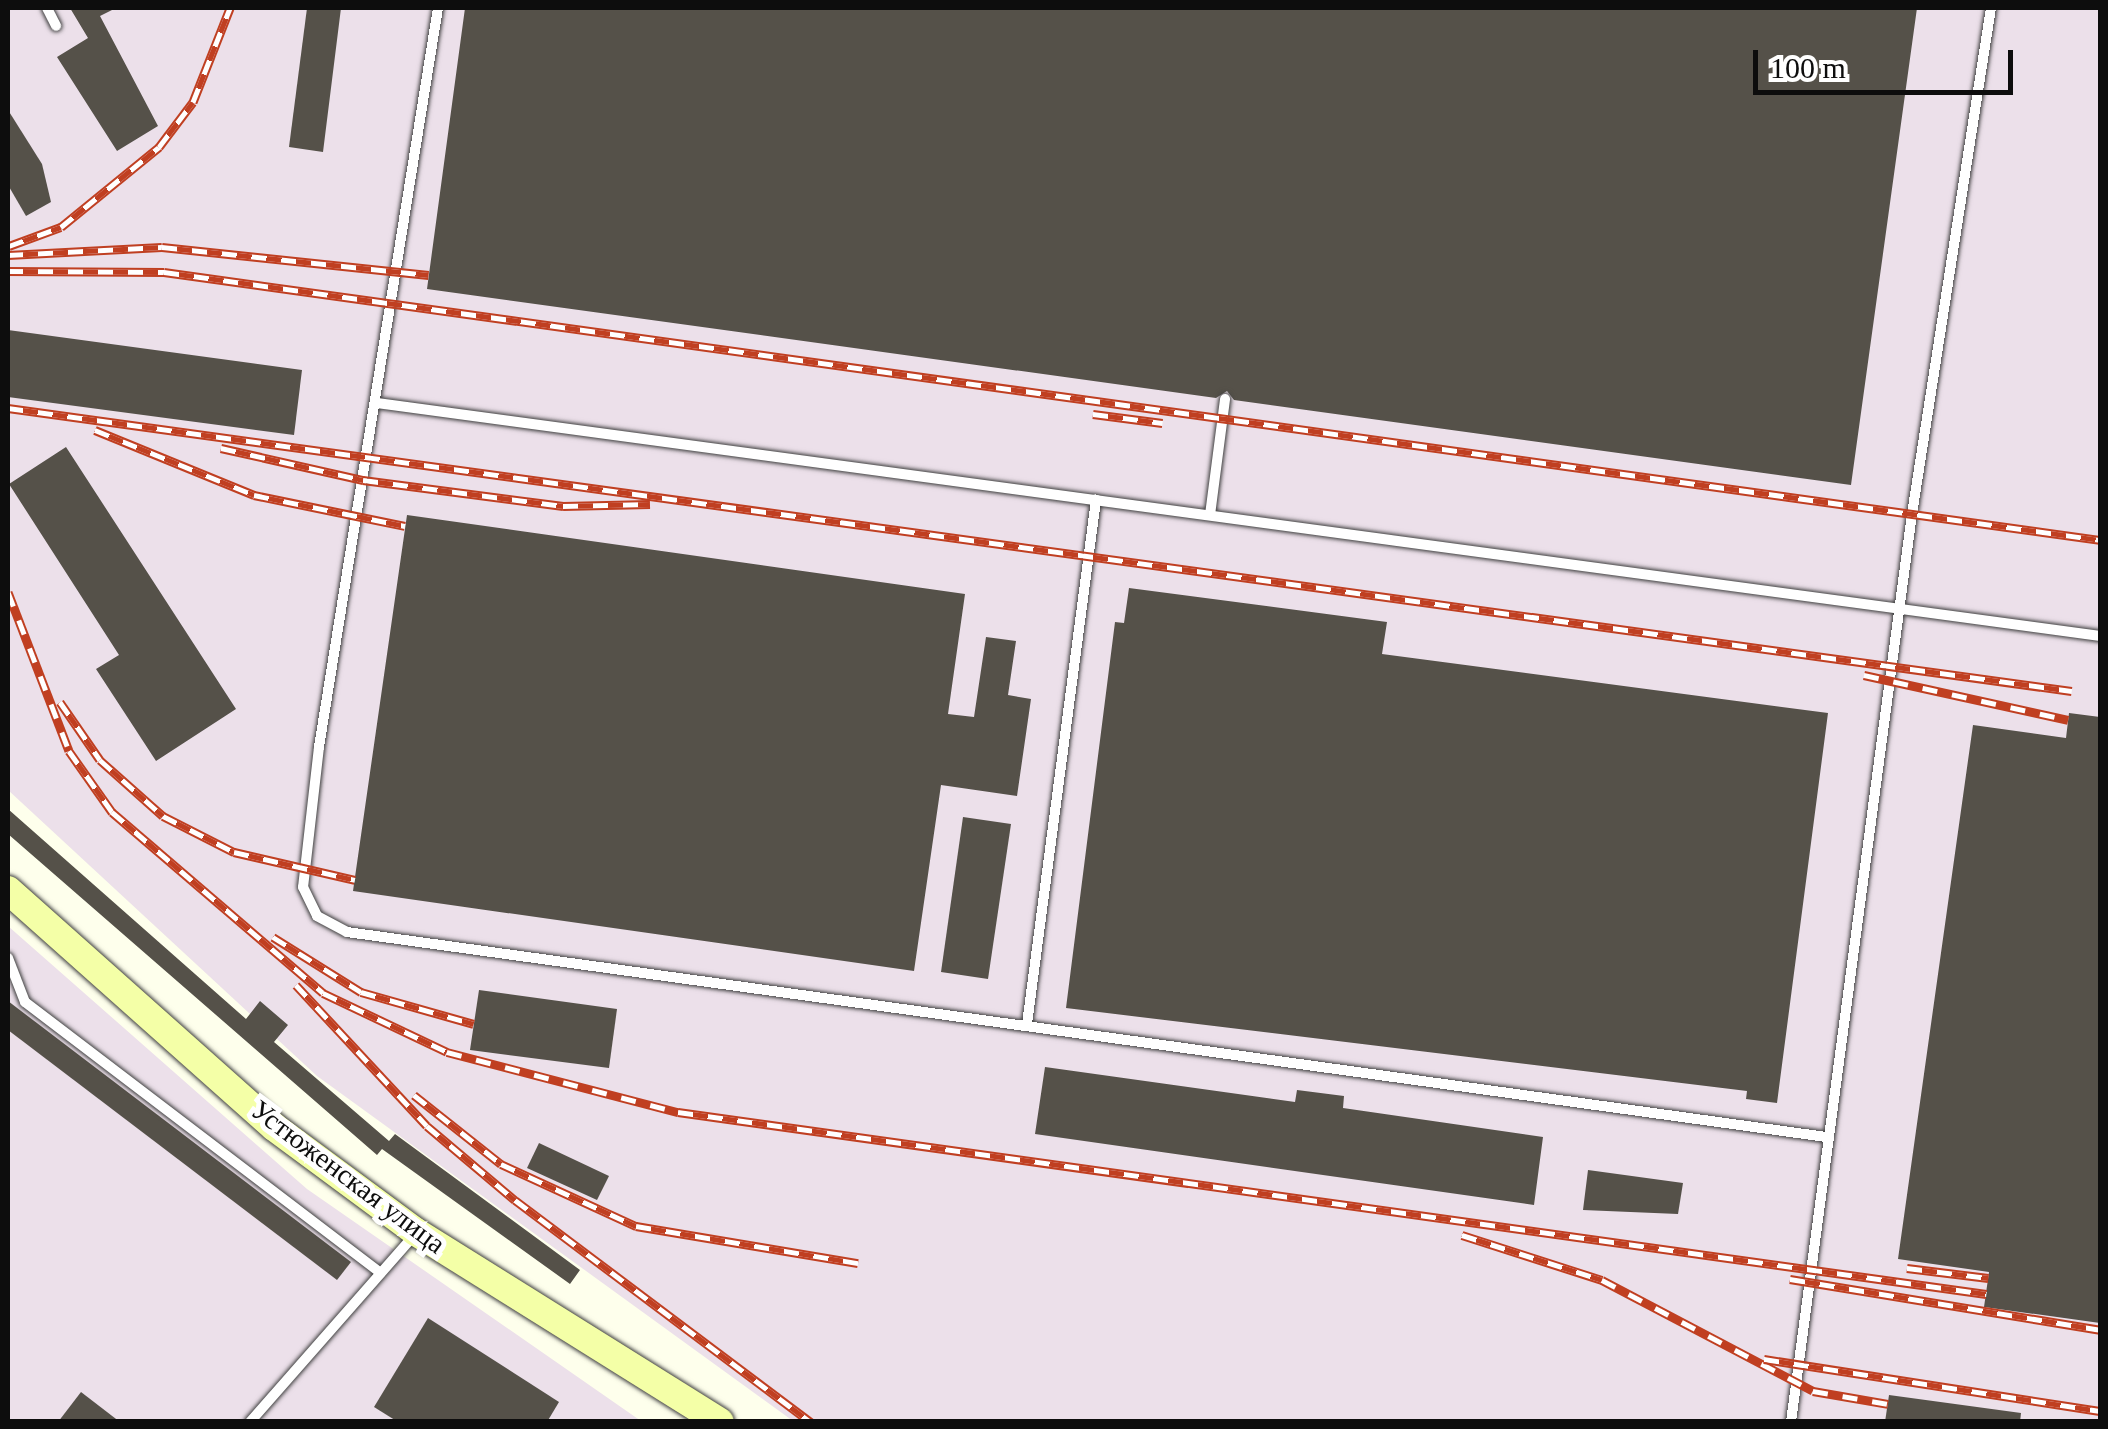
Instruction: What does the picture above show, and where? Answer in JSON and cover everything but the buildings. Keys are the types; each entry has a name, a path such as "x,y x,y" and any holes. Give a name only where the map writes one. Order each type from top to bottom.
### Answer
{"main road":[{"name":"Устюженская улица","path":"8,890 274,1126 416,1232 720,1422"}],"lane":[{"path":"47,8 56,26"},
{"path":"438,8 304,872 317,916 347,932 1826,1137"},
{"path":"1792,1422 1826,1137 1899,608 1992,8"},
{"path":"1210,515 1225,399"},
{"path":"377,403 2100,636"},
{"path":"1027,1024 1096,500"},
{"path":"8,958 25,1002 381,1273"},
{"path":"250,1422 416,1232"}],"shaded area":[{"path":"8,8 2100,8 2100,1421 793,1421 317,1076 8,790"},
{"path":"8,926 307,1189 641,1421 8,1421"}],"railway":[{"path":"9,246 61,227 159,147 193,102 230,8"},
{"path":"8,255 162,247 429,275"},
{"path":"8,271 164,272 2100,540"},
{"path":"8,408 2072,691"},
{"path":"1093,414 1162,423"},
{"path":"95,430 254,495 405,526"},
{"path":"221,448 363,480 563,506 650,504"},
{"path":"8,592 69,751 112,812 323,993 447,1052 678,1112 1986,1294"},
{"path":"1864,675 2068,720"},
{"path":"60,702 100,760 163,816 234,852 355,880"},
{"path":"273,937 361,992 474,1024"},
{"path":"296,985 427,1126 515,1200 811,1422"},
{"path":"414,1095 501,1164 636,1226 858,1263"},
{"path":"1462,1235 1602,1280 1813,1391 1888,1404"},
{"path":"1907,1268 1988,1278"},
{"path":"1790,1279 2100,1330"},
{"path":"1764,1359 2100,1411"}]}
